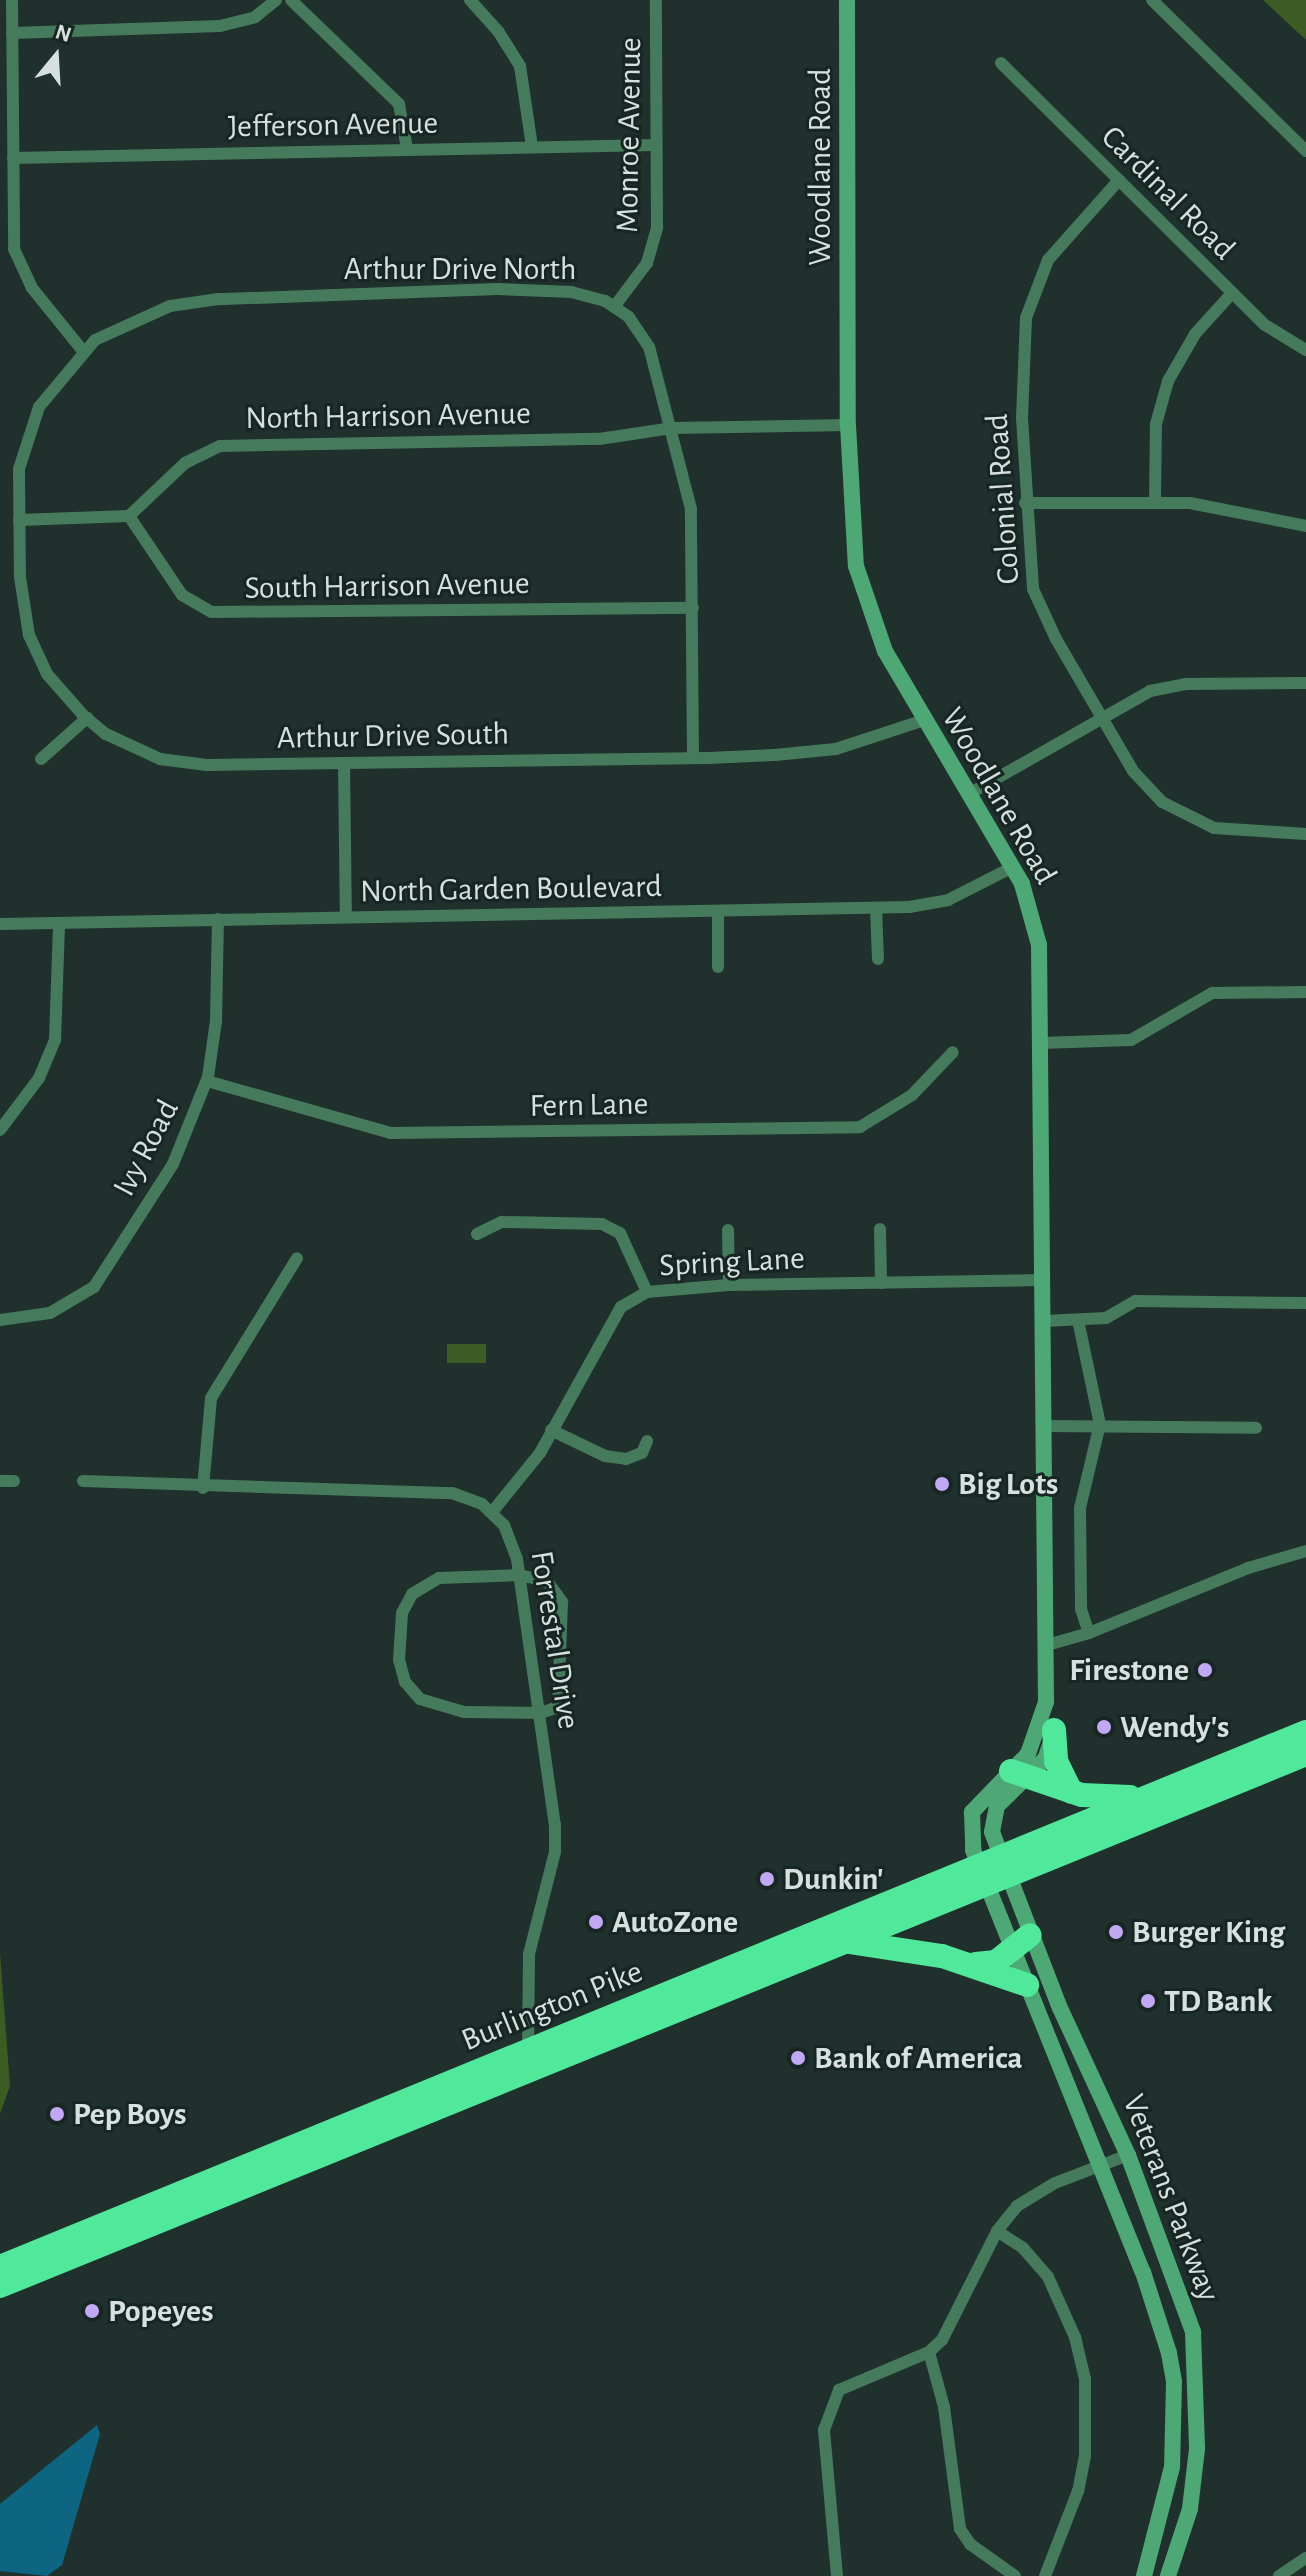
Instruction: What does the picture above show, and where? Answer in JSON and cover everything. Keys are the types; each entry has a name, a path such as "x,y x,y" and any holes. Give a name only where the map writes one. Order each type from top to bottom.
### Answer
{"highway":[{"path":"1054,1730 1056,1761 1071,1792"},
{"name":"Burlington Pike","path":"0,2286 842,1941 1159,1791 1306,1732"},
{"name":"Burlington Pike","path":"0,2267 528,2050 991,1871 1306,1754"},
{"path":"1018,1774 1100,1799 1159,1791"},
{"path":"842,1941 882,1944 970,1963 1027,1985"},
{"path":"970,1963 990,1964 1022,1943"}],"street":[{"path":"12,0 12,238 26,278 83,351"},
{"path":"12,33 220,26 255,17 276,0"},
{"path":"291,0 399,104 407,149"},
{"path":"470,0 498,31 520,66 532,146"},
{"name":"Monroe Avenue","path":"614,307 652,252 657,227 656,0"},
{"name":"Woodlane Road","path":"847,0 848,425 853,544 862,588 885,651 1013,867 1036,924 1041,1043 1047,1681 1054,1730 1045,1759 1018,1774 972,1812 991,1871"},
{"path":"1152,0 1306,151"},
{"name":"Cardinal Road","path":"1001,63 1232,293 1276,334 1306,350"},
{"name":"Jefferson Avenue","path":"13,158 655,145"},
{"name":"Colonial Road","path":"1119,180 1055,250 1028,305 1022,359 1025,503 1028,562 1038,602 1133,771 1181,815 1227,830 1306,834"},
{"path":"0,246 12,238"},
{"name":"Arthur Drive North","path":"19,520 19,469 28,429 46,394 83,351 113,329 149,312 218,299 529,289 595,296 629,317 649,347 673,428 693,525 693,757"},
{"path":"1155,502 1156,424 1168,381 1195,334 1232,293"},
{"name":"North Harrison Avenue","path":"129,516 185,463 220,446 599,439 673,428 848,425"},
{"path":"1025,503 1155,502 1204,505 1306,526"},
{"path":"19,520 129,516"},
{"name":"South Harrison Avenue","path":"129,516 182,595 212,612 693,608"},
{"name":"Arthur Drive South","path":"19,520 21,592 29,635 47,674 87,718 119,741 176,763 693,757 836,749 924,720"},
{"path":"969,794 1101,714 1150,691 1185,684 1306,683"},
{"path":"41,759 87,718"},
{"path":"344,763 346,917"},
{"name":"North Garden Boulevard","path":"0,924 876,908 948,900 1013,867"},
{"path":"876,908 878,959"},
{"path":"718,913 718,967"},
{"name":"Ivy Road","path":"0,1320 74,1303 102,1278 173,1164 207,1081 216,1021 218,919"},
{"path":"0,1130 39,1078 55,1040 59,923"},
{"path":"1041,1043 1131,1040 1212,993 1306,992"},
{"name":"Fern Lane","path":"207,1081 391,1133 860,1127 912,1095 953,1052"},
{"path":"477,1234 502,1222 602,1224 620,1233 647,1292"},
{"path":"880,1229 881,1283"},
{"path":"728,1230 729,1285"},
{"path":"203,1488 206,1414 211,1398 297,1258"},
{"name":"Spring Lane","path":"493,1511 540,1453 621,1307 647,1292 729,1285 1043,1280"},
{"path":"1044,1321 1106,1318 1135,1301 1306,1303"},
{"path":"1078,1320 1100,1424 1080,1508 1081,1609 1089,1633"},
{"path":"1045,1426 1100,1424 1256,1428"},
{"path":"551,1430 615,1458 635,1458 647,1441"},
{"path":"0,1481 14,1481"},
{"path":"83,1481 203,1488 428,1491 468,1497 493,1511"},
{"name":"Forrestal Drive","path":"493,1511 511,1536 519,1575 541,1713 556,1839 529,1954 528,2050"},
{"path":"1047,1645 1089,1633 1248,1568 1306,1551"},
{"path":"519,1575 547,1581 562,1602 561,1702 541,1713 464,1712 430,1705 405,1682 399,1660 402,1613 420,1587 449,1576 519,1575"},
{"name":"Woodlane Road","path":"991,1871 992,1832 997,1806 1038,1738 1047,1681"},
{"name":"Veterans Parkway","path":"991,1871 1022,1943 1128,2155 1193,2332 1197,2449 1190,2509 1168,2576"},
{"name":"Veterans Parkway","path":"991,1871 1022,1943 1027,1985 1153,2299 1174,2381 1170,2481 1144,2576"},
{"path":"837,2576 824,2476 828,2409 839,2390 857,2379 929,2352 951,2326 997,2231 1033,2194 1128,2155"},
{"path":"997,2231 1023,2248 1048,2277 1075,2337 1085,2379 1085,2456 1078,2491 1045,2576"},
{"path":"929,2352 944,2407 960,2529 970,2544 1015,2576"},
{"path":"1279,2576 1306,2558"}],"green space":[{"path":"1263,0 1306,0 1306,40"},
{"path":"447,1344 486,1344 486,1363 447,1363"},
{"path":"0,1953 10,2086 0,2114"}],"water":[{"path":"97,2425 100,2434 62,2565 47,2576 0,2571 0,2504"}],"place":[{"name":"Big Lots","path":"942,1484"},
{"name":"Firestone","path":"1205,1670"},
{"name":"Wendy's","path":"1104,1727"},
{"name":"Dunkin'","path":"767,1879"},
{"name":"AutoZone","path":"596,1922"},
{"name":"Burger King","path":"1116,1932"},
{"name":"TD Bank","path":"1148,2001"},
{"name":"Bank of America","path":"798,2058"},
{"name":"Pep Boys","path":"57,2114"},
{"name":"Popeyes","path":"92,2311"}]}
